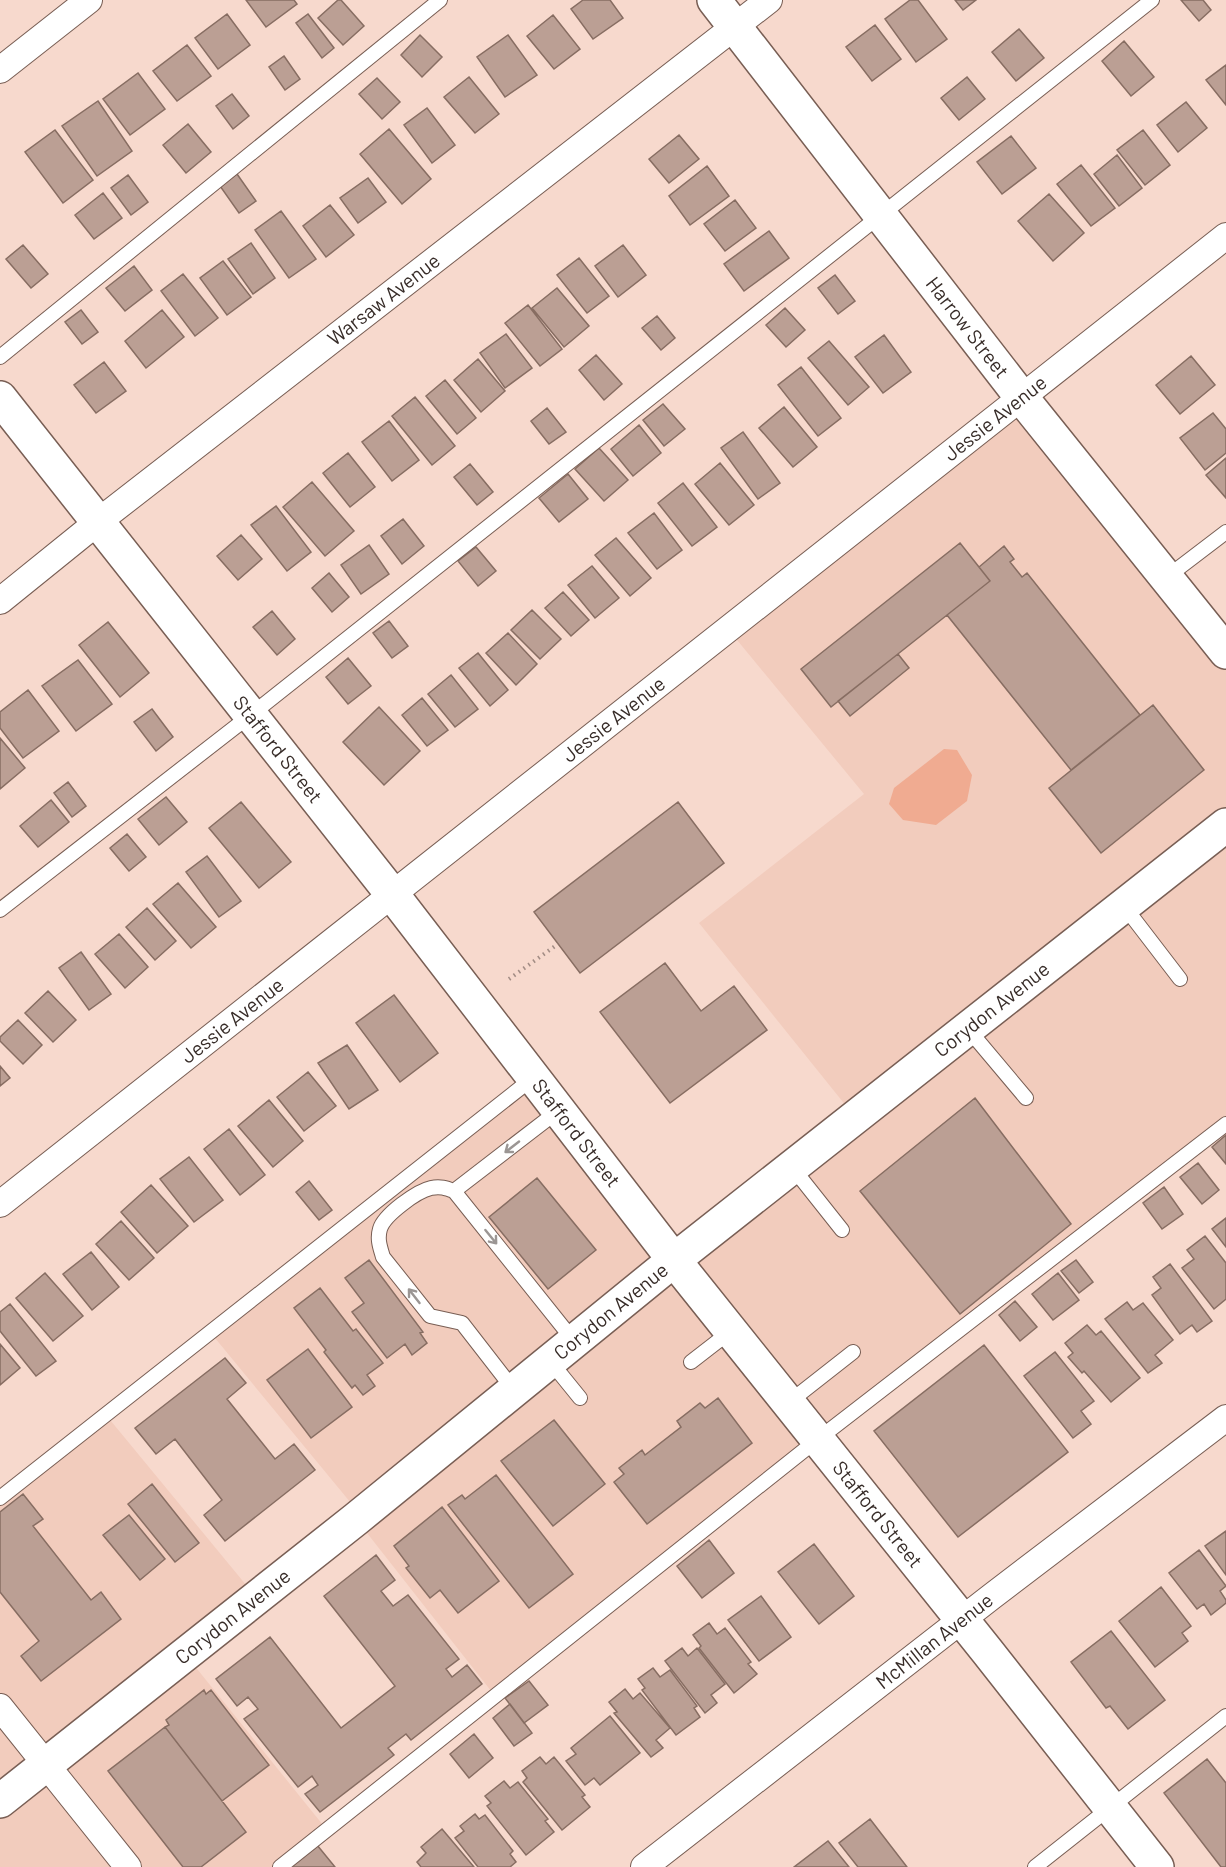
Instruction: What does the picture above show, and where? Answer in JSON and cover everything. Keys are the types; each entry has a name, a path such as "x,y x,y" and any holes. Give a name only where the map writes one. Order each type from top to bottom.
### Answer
{"street":[{"path":"0,70 89,0"},
{"name":"Harrow Street","path":"714,0 1022,398 1226,652"},
{"name":"Warsaw Avenue","path":"0,601 99,521 769,0"},
{"name":"Jessie Avenue","path":"0,1204 1226,236"},
{"name":"Stafford Street","path":"0,398 252,714 674,1260 1157,1867"},
{"name":"Corydon Avenue","path":"0,1801 674,1260 1226,825"},
{"name":"McMillan Avenue","path":"644,1867 1226,1418"},
{"path":"0,1707 128,1867"}],"lane":[{"path":"0,357 440,0"},
{"path":"0,910 252,714 1152,0"},
{"path":"1167,577 1226,532"},
{"path":"1124,906 1180,979"},
{"path":"968,1029 1026,1098"},
{"path":"0,1498 532,1078"},
{"path":"454,1191 558,1111"},
{"path":"280,1867 818,1440 1226,1124"},
{"path":"792,1167 842,1230"},
{"path":"514,1390 462,1323 430,1316 383,1257 379,1246 381,1226 387,1218 418,1193 429,1188 443,1187 454,1191 562,1351 580,1398"},
{"path":"692,1362 731,1331"},
{"path":"788,1403 853,1352"},
{"path":"1035,1867 1226,1716"}],"path":[{"path":"509,979 558,944"}],"shaded area":[{"path":"1022,398 1226,652 1226,1124 495,1696 356,1519 360,1514 210,1332 533,1078 674,1260 855,1117 699,923 864,794 728,629"},
{"path":"944,749 957,750 972,775 967,801 936,825 903,820 889,804 894,788"},
{"path":"106,1415 256,1597 185,1654 327,1830 280,1867 0,1867 0,1498"}],"building":[{"path":"246,0 294,0 297,4 266,27"},
{"path":"338,0 341,0 364,26 343,45 318,18"},
{"path":"583,0 610,0 623,18 593,39 571,9"},
{"path":"910,0 918,0 947,39 916,62 885,19"},
{"path":"955,0 976,0 963,10"},
{"path":"1181,0 1203,0 1211,10 1199,21"},
{"path":"227,14 250,45 218,69 195,38"},
{"path":"308,14 334,48 322,58 296,23"},
{"path":"553,15 580,49 554,69 527,36"},
{"path":"875,25 901,59 872,81 846,47"},
{"path":"1019,29 1044,58 1016,81 992,52"},
{"path":"420,35 442,57 422,77 401,55"},
{"path":"508,35 537,75 505,97 477,57"},
{"path":"1124,41 1154,77 1131,96 1102,61"},
{"path":"187,45 211,76 177,101 153,71"},
{"path":"284,56 300,79 285,90 269,67"},
{"path":"1226,65 1226,105 1206,80"},
{"path":"138,73 165,109 130,135 103,99"},
{"path":"469,77 499,114 475,133 444,97"},
{"path":"967,77 985,99 959,120 941,98"},
{"path":"377,78 400,102 382,119 359,94"},
{"path":"232,94 249,116 233,129 216,106"},
{"path":"98,101 132,151 97,176 62,126"},
{"path":"1186,102 1207,128 1178,152 1157,125"},
{"path":"427,108 455,145 432,163 404,125"},
{"path":"188,124 211,152 186,173 163,145"},
{"path":"389,129 431,179 402,204 360,154"},
{"path":"55,130 93,180 63,203 25,152"},
{"path":"1143,130 1170,165 1145,185 1117,150"},
{"path":"679,135 699,159 669,183 649,159"},
{"path":"1011,136 1036,168 1002,194 977,162"},
{"path":"1117,155 1142,188 1119,206 1094,174"},
{"path":"1081,165 1115,208 1091,226 1057,184"},
{"path":"707,166 729,196 690,225 669,196"},
{"path":"237,174 256,201 239,213 220,186"},
{"path":"128,175 148,202 131,215 111,188"},
{"path":"368,178 386,202 358,223 340,198"},
{"path":"103,193 122,218 94,239 75,215"},
{"path":"1049,194 1084,233 1053,261 1018,221"},
{"path":"735,200 756,228 725,251 704,224"},
{"path":"330,205 354,235 326,257 303,226"},
{"path":"281,211 316,259 289,278 255,230"},
{"path":"769,231 789,258 744,291 724,264"},
{"path":"251,243 275,278 253,294 228,259"},
{"path":"23,245 48,274 31,288 6,259"},
{"path":"623,245 646,275 618,297 595,266"},
{"path":"579,258 609,296 587,313 557,275"},
{"path":"223,261 251,297 227,315 200,278"},
{"path":"134,266 152,290 125,311 106,288"},
{"path":"183,274 218,318 195,336 161,291"},
{"path":"835,275 855,301 838,314 818,288"},
{"path":"557,288 589,326 564,347 532,308"},
{"path":"528,305 562,349 540,366 505,323"},
{"path":"785,308 805,330 786,347 766,325"},
{"path":"81,310 98,332 82,344 65,322"},
{"path":"162,310 184,337 146,368 125,341"},
{"path":"657,316 675,338 661,350 642,328"},
{"path":"506,334 532,368 505,388 480,353"},
{"path":"884,335 911,372 883,393 855,357"},
{"path":"829,341 869,387 848,405 808,358"},
{"path":"596,355 622,384 604,400 579,370"},
{"path":"1191,356 1215,385 1180,414 1156,385"},
{"path":"478,359 505,391 481,412 454,380"},
{"path":"104,362 126,391 96,413 74,385"},
{"path":"801,367 841,418 818,436 778,385"},
{"path":"445,380 476,418 457,434 426,396"},
{"path":"415,397 455,446 432,465 392,416"},
{"path":"663,404 685,429 664,446 643,420"},
{"path":"784,407 817,447 793,467 759,428"},
{"path":"547,408 566,432 549,444 531,421"},
{"path":"1213,413 1226,429 1226,453 1205,470 1180,438"},
{"path":"389,421 419,460 392,481 362,442"},
{"path":"639,425 661,453 633,476 611,449"},
{"path":"743,432 780,483 758,499 721,448"},
{"path":"599,448 628,480 604,501 575,469"},
{"path":"348,453 375,487 350,507 323,473"},
{"path":"1226,458 1226,498 1206,475"},
{"path":"720,463 754,505 729,525 695,484"},
{"path":"470,464 493,492 477,505 454,477"},
{"path":"568,474 588,499 559,522 539,498"},
{"path":"312,482 354,531 325,556 283,507"},
{"path":"683,483 717,527 692,546 658,503"},
{"path":"276,506 311,552 287,571 251,525"},
{"path":"654,513 682,550 657,569 628,533"},
{"path":"403,519 424,546 402,564 381,536"},
{"path":"241,535 262,559 238,580 217,556"},
{"path":"616,538 651,578 630,596 595,555"},
{"path":"960,543 990,581 831,707 801,669"},
{"path":"369,545 389,574 361,594 341,565"},
{"path":"1004,546 1014,559 1010,562 1022,577 1027,573 1140,715 1071,770 947,615 990,581 979,567"},
{"path":"476,547 496,571 478,586 458,561"},
{"path":"592,566 619,598 595,618 568,585"},
{"path":"329,573 349,597 332,612 312,588"},
{"path":"563,592 589,620 571,636 545,608"},
{"path":"532,610 561,639 540,659 511,630"},
{"path":"272,611 295,639 277,655 253,627"},
{"path":"389,621 408,646 392,658 373,633"},
{"path":"108,622 149,673 120,697 79,645"},
{"path":"508,633 537,664 516,685 486,653"},
{"path":"478,653 508,690 490,706 459,668"},
{"path":"898,654 909,668 850,716 838,701"},
{"path":"348,658 371,686 348,704 326,677"},
{"path":"78,660 112,704 76,731 42,686"},
{"path":"451,675 478,709 455,727 428,694"},
{"path":"28,690 59,731 23,758 0,728 0,712"},
{"path":"422,698 448,730 427,746 402,715"},
{"path":"1153,705 1204,770 1101,853 1049,788"},
{"path":"379,707 420,751 384,785 343,742"},
{"path":"152,709 173,737 156,751 134,722"},
{"path":"0,738 25,768 0,789"},
{"path":"68,782 86,806 72,817 54,793"},
{"path":"166,797 187,822 159,845 138,819"},
{"path":"51,800 69,822 38,847 20,826"},
{"path":"241,802 291,862 259,888 209,828"},
{"path":"678,802 724,863 580,973 534,912"},
{"path":"127,834 146,857 129,871 110,848"},
{"path":"207,856 241,901 219,917 186,872"},
{"path":"178,883 216,927 191,948 153,904"},
{"path":"147,908 176,941 155,960 126,927"},
{"path":"119,934 148,967 125,988 95,954"},
{"path":"81,952 111,994 89,1010 59,968"},
{"path":"665,963 701,1011 734,986 767,1030 670,1103 600,1012"},
{"path":"48,991 76,1020 53,1042 25,1013"},
{"path":"394,995 438,1053 400,1082 356,1023"},
{"path":"18,1020 42,1045 23,1064 0,1041 0,1037"},
{"path":"347,1045 378,1090 349,1109 318,1063"},
{"path":"0,1066 10,1078 0,1086"},
{"path":"308,1072 336,1106 304,1131 277,1097"},
{"path":"975,1098 1071,1224 960,1314 860,1191"},
{"path":"269,1100 303,1141 273,1167 238,1126"},
{"path":"229,1129 265,1175 240,1195 204,1149"},
{"path":"1226,1135 1226,1164 1212,1147"},
{"path":"189,1157 223,1200 194,1222 160,1179"},
{"path":"1198,1163 1219,1190 1202,1204 1180,1177"},
{"path":"537,1178 596,1250 548,1289 489,1217"},
{"path":"309,1181 332,1210 319,1220 296,1192"},
{"path":"151,1185 188,1226 157,1253 121,1212"},
{"path":"1164,1187 1183,1214 1162,1229 1143,1203"},
{"path":"1226,1218 1226,1247 1212,1229"},
{"path":"121,1221 154,1258 129,1280 96,1244"},
{"path":"1205,1236 1226,1263 1226,1299 1214,1309 1182,1268 1194,1259 1187,1250"},
{"path":"91,1252 119,1287 92,1310 63,1274"},
{"path":"369,1260 423,1332 420,1333 427,1343 412,1355 405,1344 387,1358 352,1312 364,1303 345,1278"},
{"path":"1076,1260 1093,1282 1079,1293 1061,1271"},
{"path":"1170,1264 1212,1321 1197,1332 1192,1325 1180,1334 1152,1295 1161,1288 1153,1277"},
{"path":"45,1273 83,1316 53,1341 16,1298"},
{"path":"1058,1273 1079,1300 1053,1320 1032,1294"},
{"path":"320,1288 353,1331 356,1329 383,1363 367,1375 375,1386 363,1395 355,1385 352,1388 294,1308"},
{"path":"1015,1301 1037,1327 1020,1341 999,1315"},
{"path":"1127,1302 1133,1310 1143,1303 1173,1340 1155,1355 1162,1363 1148,1373 1105,1319"},
{"path":"10,1304 56,1361 36,1376 0,1331 0,1312"},
{"path":"1087,1325 1096,1335 1101,1331 1140,1378 1111,1402 1084,1371 1082,1373 1068,1357 1073,1353 1065,1343"},
{"path":"0,1344 20,1368 0,1385"},
{"path":"984,1345 1068,1452 958,1537 874,1431"},
{"path":"308,1349 352,1407 311,1438 267,1380"},
{"path":"1055,1352 1094,1401 1081,1411 1091,1424 1073,1438 1024,1376"},
{"path":"225,1358 246,1383 227,1399 275,1459 294,1444 315,1470 225,1541 204,1515 222,1500 175,1439 156,1454 135,1428"},
{"path":"718,1398 752,1443 647,1524 614,1482 624,1474 619,1468 642,1450 645,1455 681,1427 677,1421 700,1403 705,1408"},
{"path":"554,1420 605,1484 553,1526 501,1461"},
{"path":"496,1475 573,1574 529,1608 448,1505 462,1495 465,1499"},
{"path":"152,1484 199,1543 175,1562 128,1504"},
{"path":"23,1494 43,1519 33,1526 91,1600 101,1592 121,1619 41,1681 21,1656 39,1641 0,1592 0,1512"},
{"path":"442,1507 499,1581 458,1613 440,1590 430,1598 406,1568 409,1566 394,1546"},
{"path":"129,1515 165,1559 140,1580 103,1535"},
{"path":"1226,1531 1226,1575 1205,1546"},
{"path":"709,1540 734,1573 702,1598 677,1566"},
{"path":"814,1544 854,1596 819,1624 778,1572"},
{"path":"1199,1550 1226,1586 1220,1591 1226,1603 1211,1615 1204,1604 1197,1609 1169,1573"},
{"path":"376,1555 395,1580 381,1591 393,1606 408,1595 459,1659 446,1669 452,1677 467,1665 482,1684 411,1740 406,1734 388,1748 394,1755 320,1812 305,1794 318,1785 312,1776 298,1787 244,1719 258,1709 248,1697 237,1706 216,1679 270,1637 341,1728 395,1686 324,1596"},
{"path":"1161,1587 1191,1626 1182,1633 1188,1641 1155,1667 1119,1621"},
{"path":"761,1596 791,1637 759,1661 728,1620"},
{"path":"709,1623 717,1634 725,1628 751,1662 748,1664 757,1674 734,1693 699,1648 701,1646 693,1635"},
{"path":"1111,1631 1165,1700 1128,1729 1110,1706 1106,1708 1071,1662"},
{"path":"682,1648 688,1656 697,1648 725,1684 711,1695 717,1703 705,1713 665,1661"},
{"path":"653,1668 660,1677 670,1670 697,1706 694,1708 700,1717 676,1735 642,1690 645,1688 638,1679"},
{"path":"529,1681 548,1705 524,1723 505,1698"},
{"path":"625,1689 633,1699 640,1693 670,1728 656,1740 663,1748 651,1757 614,1713 617,1712 609,1702"},
{"path":"204,1690 206,1694 211,1690 269,1765 222,1801 165,1727 169,1725 166,1720"},
{"path":"510,1704 532,1733 514,1746 493,1718"},
{"path":"610,1716 640,1753 600,1785 594,1778 585,1785 566,1761 576,1754 571,1748"},
{"path":"165,1727 246,1832 201,1867 183,1867 108,1771"},
{"path":"474,1734 493,1758 469,1778 450,1754"},
{"path":"540,1757 546,1764 554,1757 585,1795 582,1797 590,1807 562,1830 523,1782 527,1778 522,1771"},
{"path":"1207,1759 1226,1783 1226,1867 1221,1867 1164,1793"},
{"path":"504,1781 510,1788 518,1782 548,1819 545,1821 554,1832 526,1855 487,1806 491,1803 485,1796"},
{"path":"475,1814 479,1819 485,1815 513,1851 510,1854 516,1862 510,1867 478,1867 455,1838 464,1831 460,1826"},
{"path":"870,1819 907,1867 858,1867 839,1843"},
{"path":"442,1829 474,1867 421,1867 417,1862 426,1853 421,1847"},
{"path":"828,1841 849,1867 794,1867"},
{"path":"317,1845 335,1867 290,1867"}]}
